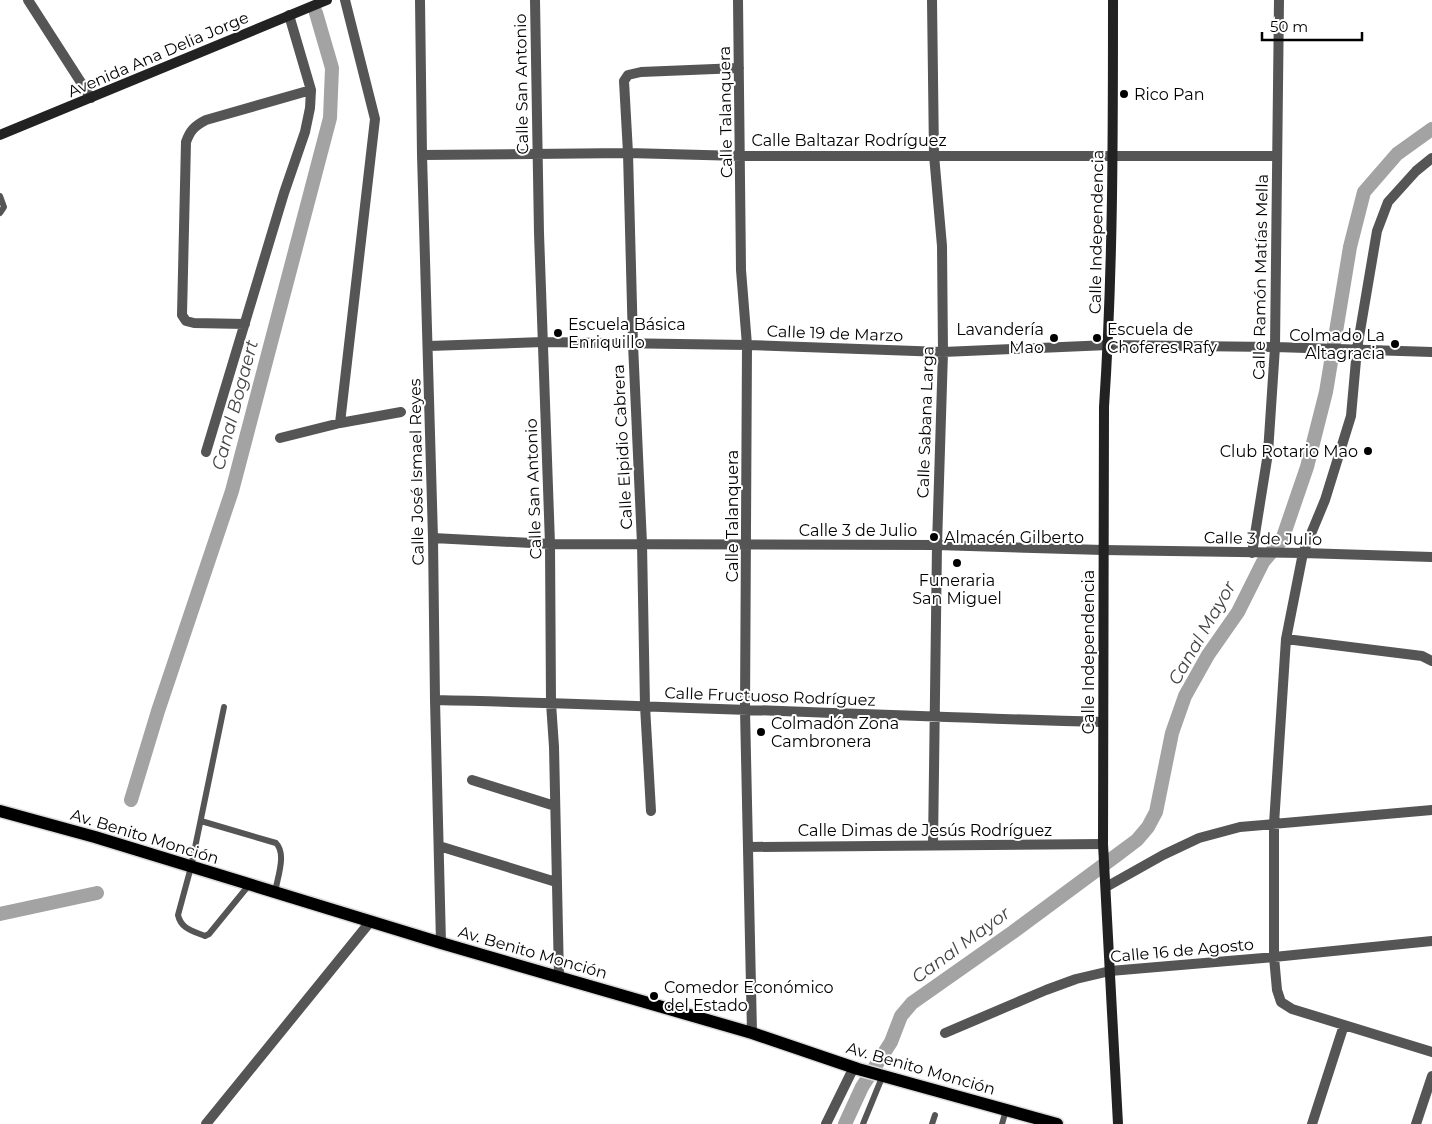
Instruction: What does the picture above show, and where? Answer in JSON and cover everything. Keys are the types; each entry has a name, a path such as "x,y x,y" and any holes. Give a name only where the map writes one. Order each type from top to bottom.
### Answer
{"main road":[{"name":"Av. Benito Monción","path":"0,811 95,837 370,922 752,1033 856,1068 1057,1124"}],"street":[{"path":"28,0 91,98"},
{"path":"340,423 375,119 345,0"},
{"name":"Calle José Ismael Reyes","path":"420,0 422,155 434,538 435,700 441,943"},
{"name":"Calle San Antonio","path":"535,0 536,153 550,544 551,703 558,976"},
{"name":"Calle Talanquera","path":"738,0 741,270 747,345 745,710 752,1033"},
{"name":"Calle Sabana Larga","path":"932,0 934,155 942,246 943,352 936,545 933,846"},
{"name":"Calle Independencia","path":"1112,0 1113,156 1108,345 1104,407 1103,846 1118,1124"},
{"name":"Calle Ramón Matías Mella","path":"1255,553 1268,453 1275,347 1279,0"},
{"name":"Avenida Ana Delia Jorge","path":"0,135 321,1"},
{"path":"206,452 284,192 305,132 310,108 310,90 289,15"},
{"name":"Calle Elpidio Cabrera","path":"651,811 645,706 642,544 624,81 628,76 641,72 739,68"},
{"path":"245,324 194,323 186,321 182,315 186,142 190,131 197,124 206,120 310,90"},
{"name":"Calle Baltazar Rodríguez","path":"422,155 628,152 741,156 1277,156"},
{"path":"1432,158 1416,171 1388,202 1377,231 1357,349 1351,416 1325,500 1304,553 1286,639 1274,824 1274,957 1276,990 1282,1002 1292,1009 1432,1052"},
{"name":"Calle 19 de Marzo","path":"429,346 542,342 747,345 943,352 1108,345 1323,348 1432,352"},
{"path":"280,438 340,423 401,412"},
{"name":"Calle 3 de Julio","path":"434,538 550,544 936,545 1432,557"},
{"path":"1286,639 1422,656 1432,661"},
{"name":"Calle Fructuoso Rodríguez","path":"435,700 645,706 934,718 1104,722"},
{"path":"472,780 555,806"},
{"path":"1106,883 1199,838 1240,827 1432,810"},
{"path":"439,846 556,882"},
{"name":"Calle Dimas de Jesús Rodríguez","path":"748,847 1103,846"},
{"path":"206,1124 370,922"},
{"name":"Calle 16 de Agosto","path":"945,1033 1046,990 1076,979 1110,971 1432,941"},
{"path":"1312,1124 1344,1025"},
{"path":"826,1124 856,1068"},
{"path":"1416,1124 1432,1076"}],"lane":[{"path":"0,196 4,207 0,213"},
{"path":"224,707 191,867 178,915 182,926 205,936 214,930 249,885"},
{"path":"201,821 276,843 280,847 282,854 275,893"},
{"path":"863,1124 887,1076"},
{"path":"1002,1124 1006,1110"},
{"path":"932,1124 935,1115"}],"waterway":[{"name":"Canal Bogaert","path":"131,800 158,711 232,491 330,118 332,68 316,13"},
{"name":"Canal Mayor","path":"845,1124 862,1087 891,1042 901,1016 912,1003 1013,932 1117,855 1137,840 1148,827 1156,812 1172,733 1185,696 1208,655 1238,612 1263,562 1282,540 1307,467 1326,392 1350,247 1364,192 1397,154 1432,129"},
{"name":"Canal Bogaert","path":"0,914 97,893"}],"place":[{"name":"Rico Pan","path":"1124,94"},
{"name":"Escuela Básica Enriquillo","path":"558,333"},
{"name":"Lavandería Mao","path":"1054,338"},
{"name":"Escuela de Choferes Rafy","path":"1097,338"},
{"name":"Colmado La Altagracia","path":"1395,344"},
{"name":"Club Rotario Mao","path":"1368,451"},
{"name":"Almacén Gilberto","path":"934,537"},
{"name":"Funeraria San Miguel","path":"957,563"},
{"name":"Colmadón Zona Cambronera","path":"761,732"},
{"name":"Comedor Económico del Estado","path":"654,996"}]}
